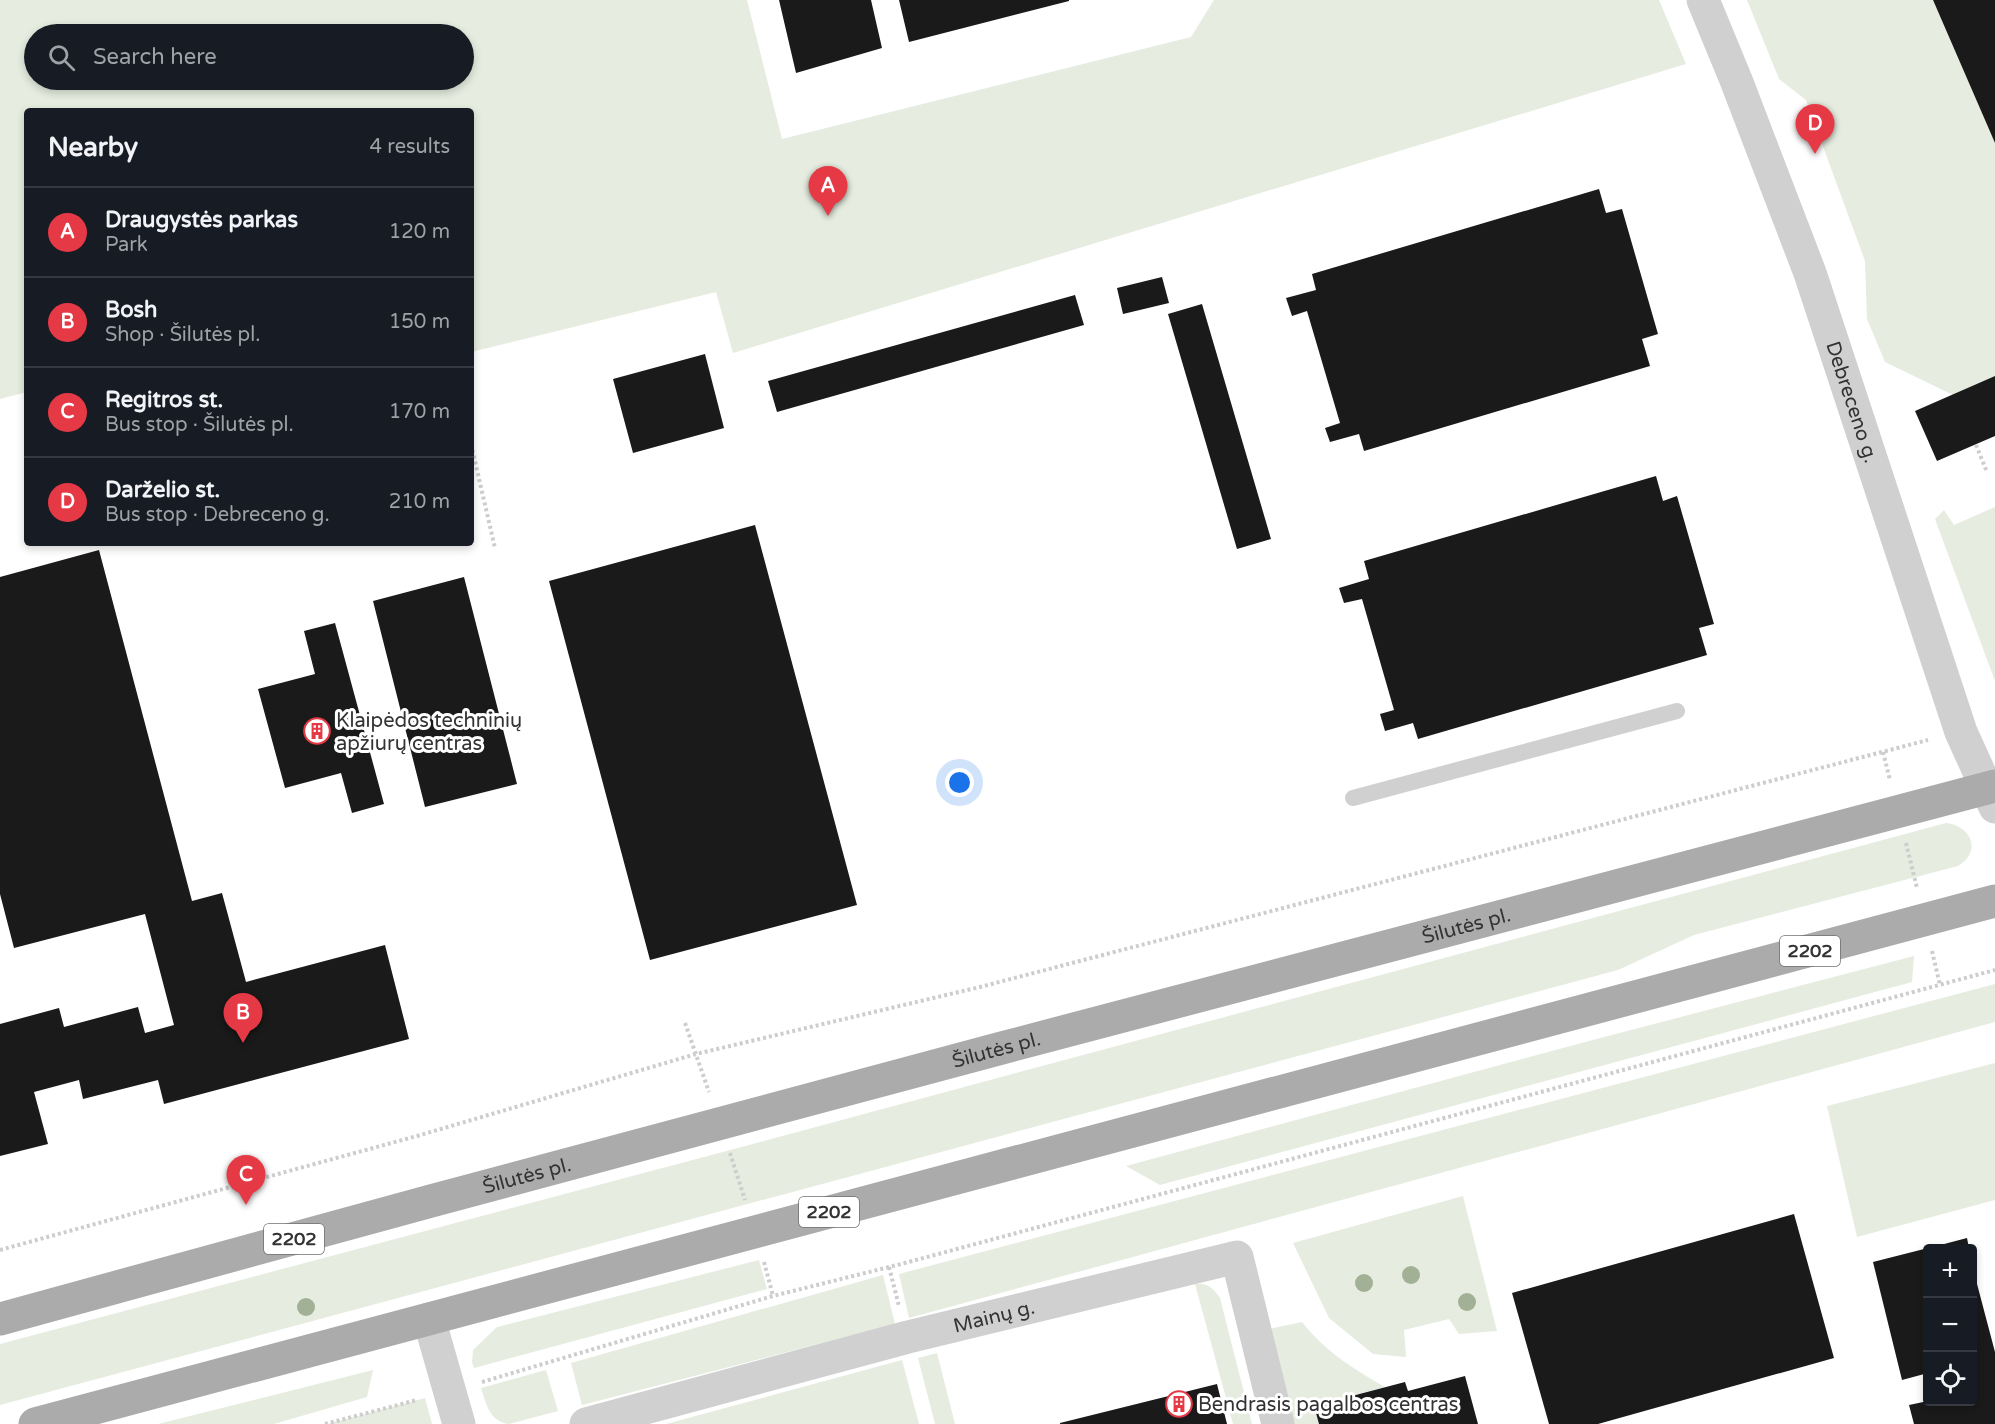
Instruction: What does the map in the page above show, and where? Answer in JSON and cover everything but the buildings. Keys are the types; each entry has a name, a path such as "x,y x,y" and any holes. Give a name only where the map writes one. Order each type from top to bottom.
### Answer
{"main road":[{"name":"Šilutės pl.","path":"0,1319 720,1124 1898,812 1992,794"},
{"name":"2202","path":"35,1424 1995,901"}],"street":[{"name":"Debreceno g.","path":"1703,0 1810,273 1961,732 1992,794"},
{"name":"Mainų g.","path":"586,1424 908,1337 1237,1257 1278,1424"},
{"path":"429,1319 459,1424"}],"lane":[{"path":"1353,798 1677,711"}],"path":[{"path":"1976,444 1987,472"},
{"path":"474,457 495,548"},
{"path":"0,1250 417,1136 696,1054 980,987 1961,732"},
{"path":"1883,752 1940,985"},
{"path":"325,1424 449,1391 772,1296 1995,970"},
{"path":"685,1023 755,1231 772,1296"}],"shaded area":[{"path":"0,0 747,0 782,139 1191,37 1214,0 1659,0 1686,64 733,353 716,292 474,351 474,108 24,108 24,393 0,399"},
{"path":"1747,0 1933,0 1995,143 1995,376 1953,395 1885,362 1867,319 1865,261 1806,100 1779,79"},
{"path":"1995,507 1995,681 1935,519 1944,510 1954,525"},
{"path":"1946,823 1962,829 1971,840 1970,854 1958,866 1694,935 1618,970 0,1405 0,1344"},
{"path":"1914,956 1912,982 1160,1185 1126,1166 1589,1041"},
{"path":"1995,984 1995,1022 909,1318 899,1274"},
{"path":"1995,1063 1995,1200 1857,1237 1827,1106"},
{"path":"1463,1196 1497,1331 1459,1334 1449,1319 1404,1330 1406,1357 1373,1354 1329,1318 1293,1243"},
{"path":"759,1260 767,1289 474,1368 473,1350 497,1327"},
{"path":"883,1275 895,1324 582,1405 571,1363"},
{"path":"1195,1284 1210,1287 1220,1298 1252,1424 1233,1424"},
{"path":"1302,1322 1340,1359 1385,1387 1314,1406 1319,1424 1293,1424 1269,1329"},
{"path":"937,1353 955,1424 935,1424 918,1358"},
{"path":"902,1360 919,1424 666,1424"},
{"path":"373,1370 367,1397 274,1424 158,1424"},
{"path":"546,1370 558,1411 509,1424 493,1416 481,1388"},
{"path":"425,1398 432,1424 327,1424"}],"place":[{"name":"Darželio st.","path":"1815,154"},
{"name":"Draugystės parkas","path":"828,216"},
{"name":"Klaipėdos techninių apžiurų centras","path":"317,731"},
{"name":"Bosh","path":"243,1043"},
{"name":"Regitros st.","path":"246,1205"},
{"name":"Bendrasis pagalbos centras","path":"1179,1404"}]}
